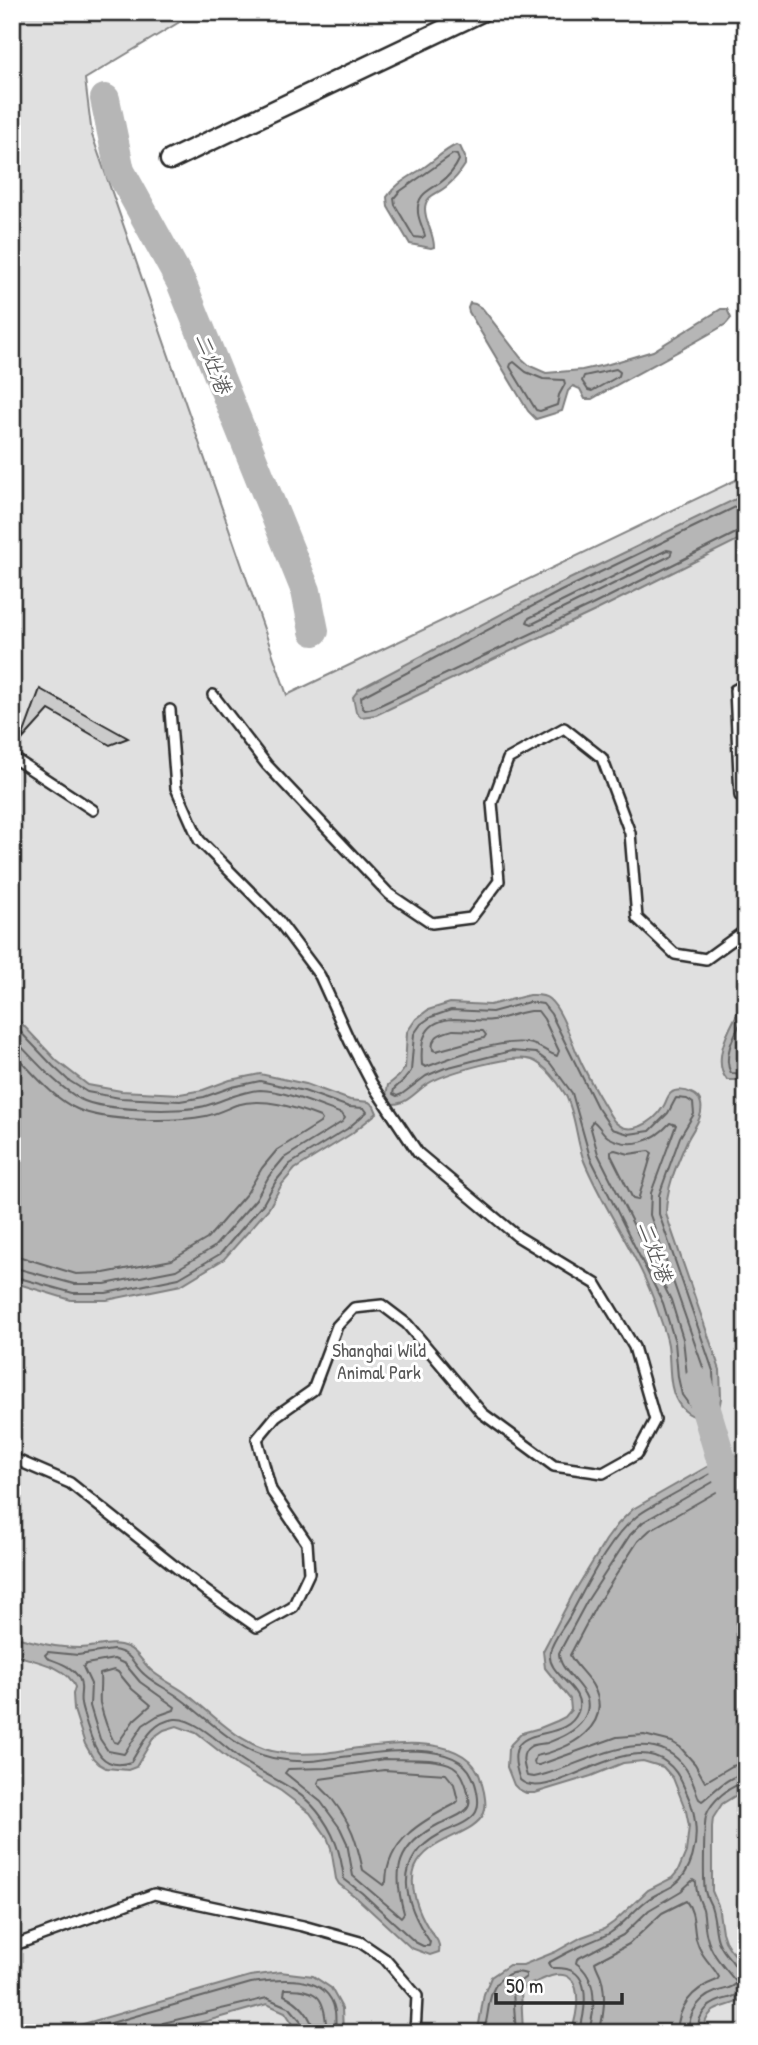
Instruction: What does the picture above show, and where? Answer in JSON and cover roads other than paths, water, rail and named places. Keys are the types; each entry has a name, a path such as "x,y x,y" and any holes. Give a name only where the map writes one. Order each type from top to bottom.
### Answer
{"street":[{"path":"170,160 481,12"}],"lane":[{"path":"746,684 735,690 740,796 746,801"},
{"path":"213,695 267,765 389,894 432,923 471,918 499,881 492,803 508,759 564,728 602,758 630,833 637,918 674,954 706,960 746,930"},
{"path":"12,1458 70,1483 207,1592 257,1627 293,1607 309,1573 307,1543 271,1490 257,1439 276,1416 313,1390 337,1326 354,1308 382,1305 407,1324 482,1413 554,1466 603,1473 637,1454 655,1420 634,1347 596,1284 517,1236 418,1153 372,1084 320,976 278,920 199,840 176,788 170,710"},
{"path":"12,757 93,810"},
{"path":"12,1946 153,1894 303,1926 360,1942 385,1959 416,1996 415,2033"}],"water":[{"path":"456,145 460,146 465,157 465,165 452,181 426,204 425,214 434,247 410,244 388,207 387,197 399,184"},
{"path":"470,303 483,309 521,358 530,366 546,373 582,370 653,351 721,309 727,309 731,318 709,334 592,399 585,399 580,389 573,386 568,391 562,411 536,419 528,411 469,312"},
{"path":"746,494 746,536 376,715 361,717 356,712 353,697 359,689 557,585"},
{"path":"529,995 547,997 557,1009 590,1080 612,1118 620,1126 634,1128 648,1123 659,1113 670,1094 676,1091 689,1092 700,1100 701,1114 675,1169 666,1214 720,1370 721,1398 715,1420 701,1419 684,1410 673,1393 667,1340 650,1290 584,1161 565,1094 546,1070 532,1060 511,1059 465,1069 438,1079 398,1103 393,1104 386,1095 388,1085 405,1068 407,1032 416,1019 428,1010 450,1003 490,1005"},
{"path":"746,998 746,1080 727,1080 722,1071 722,1050"},
{"path":"12,1009 21,1023 57,1061 88,1085 121,1091 180,1094 260,1074 306,1084 350,1100 369,1102 377,1113 351,1134 295,1169 282,1184 269,1208 224,1259 181,1285 107,1300 71,1300 12,1282"},
{"path":"733,1455 746,1458 746,1789 722,1804 713,1818 712,1891 718,1905 725,1941 741,1962 746,1975 745,1998 713,2011 708,2016 703,2033 571,2033 576,2010 576,1988 566,1976 555,1975 521,1990 523,2033 475,2033 491,1977 509,1965 523,1965 604,1929 648,1890 672,1878 678,1871 686,1852 689,1826 673,1778 663,1767 643,1761 623,1763 591,1776 535,1793 526,1793 514,1785 507,1767 508,1749 522,1733 557,1721 571,1710 570,1699 545,1668 543,1651 573,1594 618,1524 633,1509 721,1459"},
{"path":"12,1636 63,1647 116,1644 127,1647 153,1672 184,1692 241,1738 267,1750 314,1754 407,1744 450,1749 466,1758 480,1777 485,1800 484,1813 471,1827 430,1850 421,1858 413,1875 418,1908 438,1942 439,1952 430,1955 411,1948 339,1884 327,1837 310,1813 281,1791 238,1766 196,1733 177,1726 164,1730 154,1737 136,1767 128,1770 106,1768 99,1764 85,1744 74,1710 75,1687 71,1680 48,1665 12,1654"},
{"path":"280,1972 313,1976 331,1988 342,2008 343,2033 299,2033 285,2012 267,2004 150,2033 52,2033 250,1976"}],"waterway":[{"name":"二灶港","path":"105,99 120,171 181,282 306,591 314,631"},
{"name":"二灶港","path":"698,1383 746,1529"}],"park label":[{"name":"Shanghai Wild Animal Park","path":"379,1361"}]}
